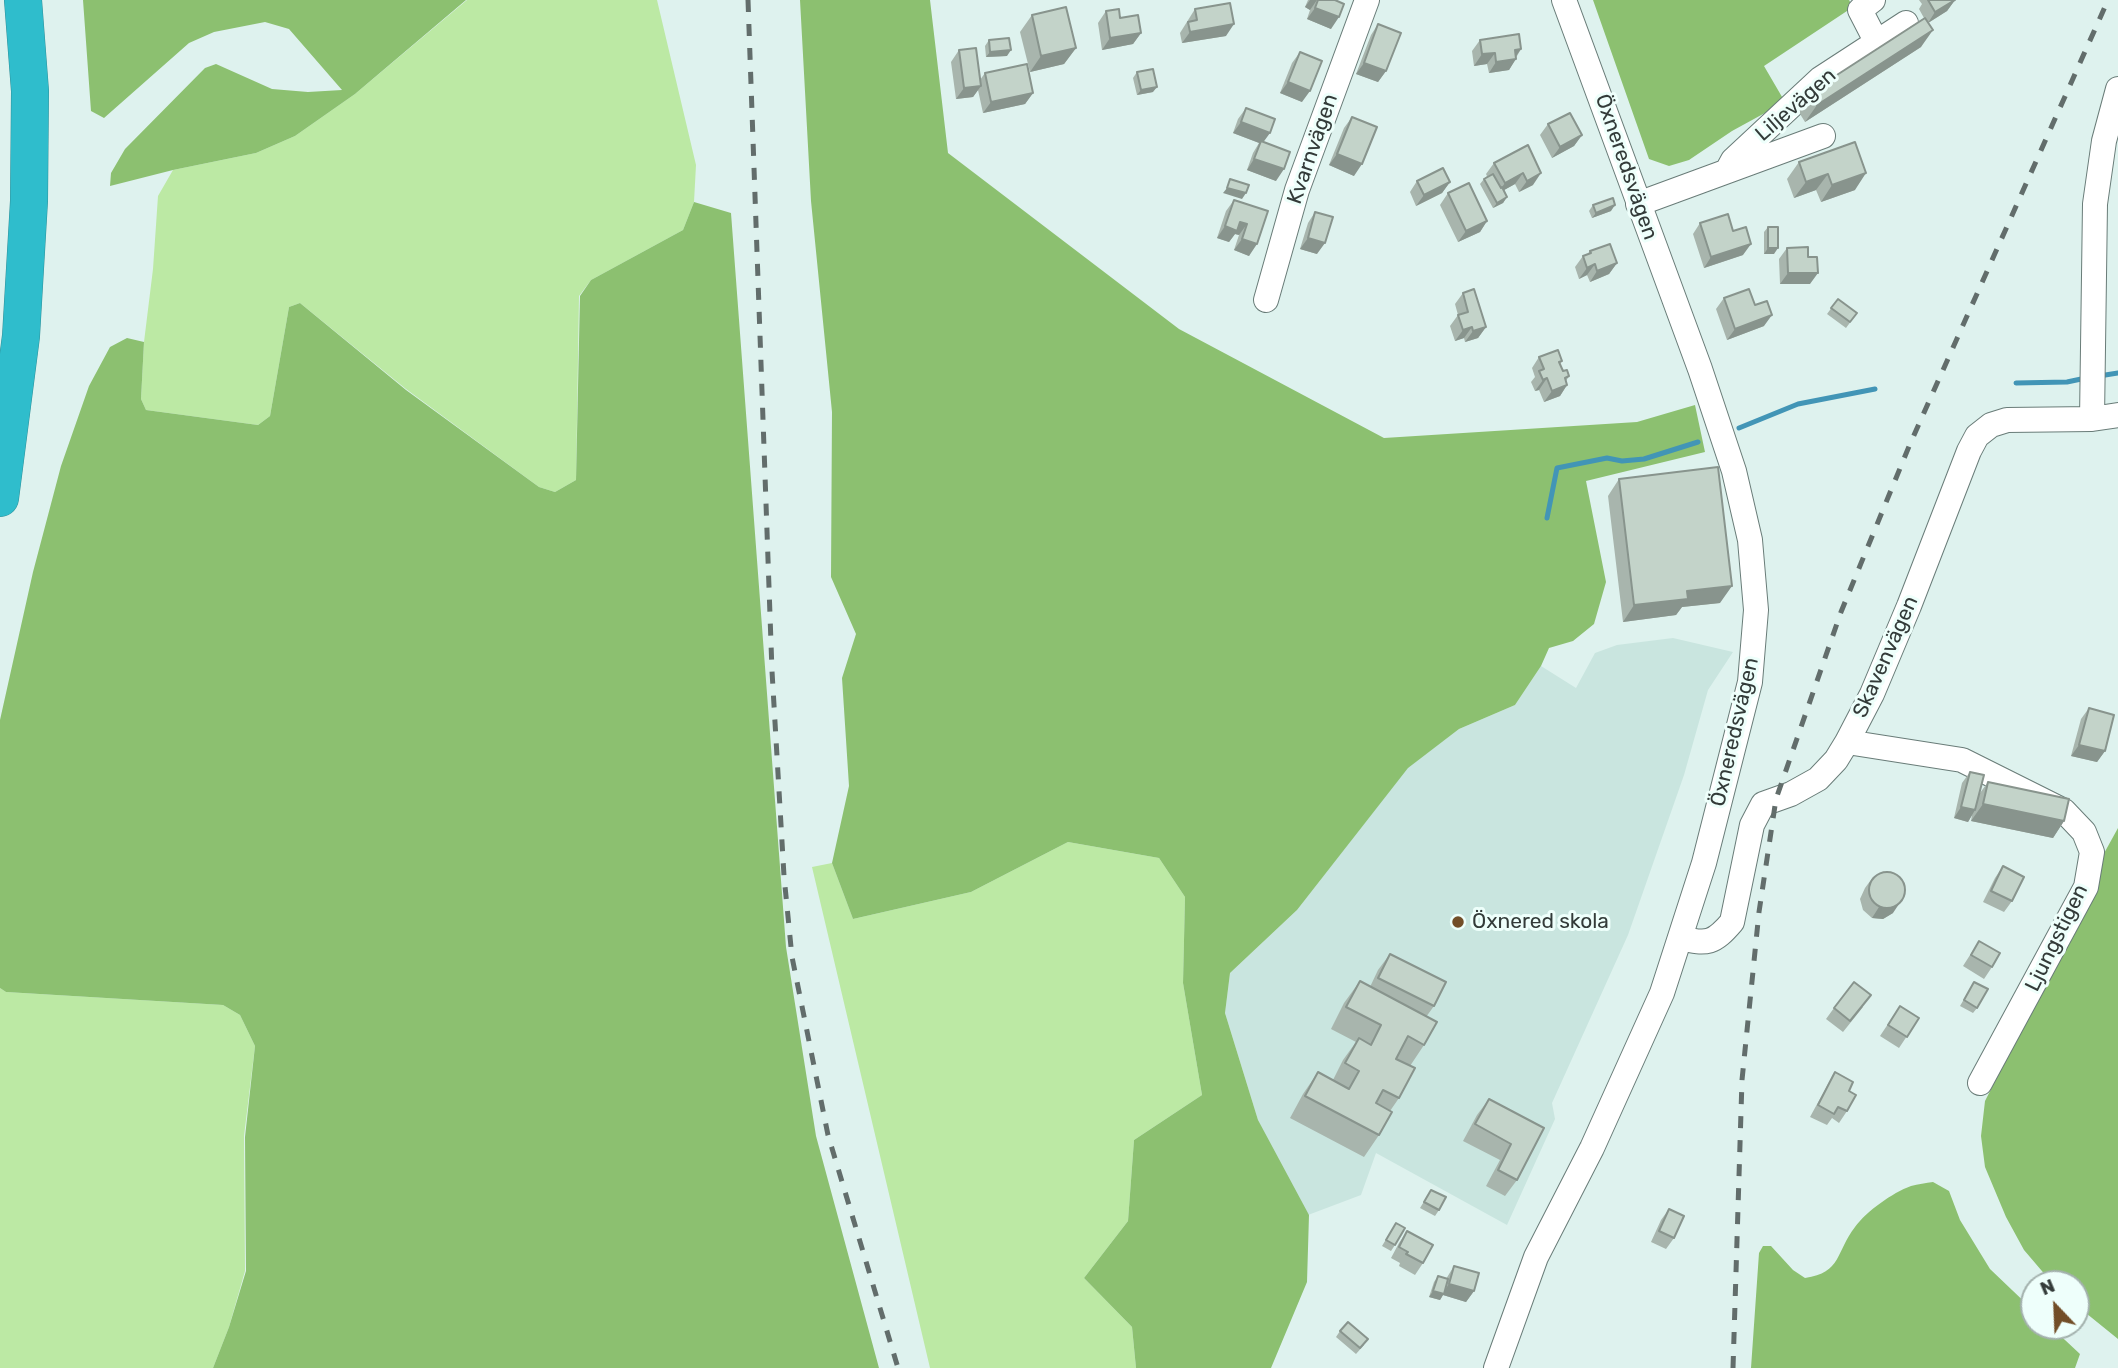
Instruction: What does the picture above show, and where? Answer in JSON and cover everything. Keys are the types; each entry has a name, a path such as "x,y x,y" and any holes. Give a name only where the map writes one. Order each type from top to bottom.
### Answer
{"highway":[{"path":"0,364 11,203 12,94 6,0"},
{"path":"0,498 21,336 29,201 30,91 23,0"}],"street":[{"name":"Kvarnvägen","path":"1266,300 1297,190 1367,0"},
{"name":"Öxneredsvägen","path":"1496,1368 1536,1257 1582,1170 1630,1068 1662,993 1681,938 1750,682 1756,610 1750,540 1734,471 1700,369 1564,0"},
{"path":"1873,0 1860,10 1876,41"},
{"name":"Liljevägen","path":"1727,171 1733,160 1820,79 1906,23"},
{"path":"2092,408 2095,204 2104,141 2118,89"},
{"path":"1638,204 1823,135"},
{"name":"Skavenvägen","path":"1681,938 1708,943 1732,922 1752,825 1758,811 1763,804 1791,794 1818,779 1836,760 1847,742 1872,694 1977,436 1991,425 2007,420 2092,408 2118,415"},
{"name":"Ljungstigen","path":"1847,742 1962,760 2064,811 2084,832 2092,852 2086,887 1980,1083"}],"shaded area":[{"name":"Öxnered skola","path":"1673,638 1733,652 1708,690 1684,775 1628,935 1552,1103 1555,1119 1507,1225 1376,1153 1361,1195 1308,1215 1283,1188 1258,1120 1225,1013 1230,973 1297,910 1408,767 1459,729 1515,705 1541,666 1576,688 1595,653 1617,645"}],"green space":[{"path":"83,0 466,0 355,94 295,136 256,153 110,186 111,173 125,149 205,68 216,64 272,89 308,92 342,90 289,29 265,22 214,32 189,43 104,118 91,111"},
{"path":"467,0 657,0 696,165 694,202 683,230 591,280 579,296 576,480 555,492 539,487 406,389 300,303 289,307 270,416 258,425 146,410 141,399 144,342 158,196 173,170 256,153 295,136 355,94"},
{"path":"800,0 930,0 948,153 1179,329 1384,438 1637,422 1695,405 1705,452 1586,481 1606,582 1594,624 1573,641 1549,648 1541,666 1515,705 1459,729 1408,768 1297,910 1230,973 1225,1013 1258,1120 1309,1215 1307,1282 1271,1368 1136,1368 1132,1327 1084,1278 1128,1221 1134,1140 1202,1095 1183,983 1185,897 1159,858 1068,842 971,892 853,919 832,863 849,786 842,678 856,634 831,577 832,412 811,201"},
{"path":"1593,0 1849,0 1853,7 1764,66 1785,102 1732,131 1689,160 1669,166 1649,159"},
{"path":"694,202 731,213 786,947 816,1136 879,1368 213,1368 246,1271 245,1137 255,1046 240,1015 223,1005 6,992 0,988 0,720 33,572 61,466 89,386 110,347 127,338 144,342 141,399 146,410 258,425 270,416 289,307 300,303 406,390 539,487 555,492 576,480 580,296 591,280 683,230"},
{"path":"2118,828 2118,1339 2090,1316 2090,1270 2041,1270 2024,1250 2006,1217 1985,1167 1981,1136 1985,1101 2093,889 2102,857"},
{"path":"1068,842 1159,858 1185,897 1183,983 1202,1095 1134,1140 1128,1221 1084,1278 1132,1327 1136,1368 930,1368 812,867 832,863 853,919 971,892"},
{"path":"0,988 6,992 223,1005 240,1015 255,1046 244,1136 245,1271 229,1327 213,1368 0,1368"},
{"path":"1933,1182 1949,1191 1960,1220 1990,1269 2020,1298 2020,1340 2065,1340 2080,1354 2075,1368 1751,1368 1759,1253 1763,1246 1771,1246 1793,1270 1805,1278 1817,1275 1826,1271 1837,1260 1860,1221 1888,1198 1914,1185"}],"building":[{"path":"1318,0 1335,0 1344,4 1339,17 1315,8"},
{"path":"1928,0 1955,0 1935,12"},
{"path":"1230,3 1234,24 1190,32 1188,22 1197,20 1195,9"},
{"path":"1066,7 1076,48 1041,56 1032,15"},
{"path":"1119,9 1120,18 1138,15 1141,33 1110,38 1106,11"},
{"path":"1925,18 1933,30 1817,105 1809,93"},
{"path":"1378,24 1401,33 1386,71 1364,63"},
{"path":"1519,34 1521,49 1515,50 1516,59 1496,62 1495,53 1482,54 1480,40"},
{"path":"1009,38 1011,50 990,52 989,40"},
{"path":"976,48 981,86 964,88 959,50"},
{"path":"1300,52 1322,61 1310,91 1288,82"},
{"path":"1027,64 1033,93 991,102 985,73"},
{"path":"1153,69 1157,87 1141,90 1137,72"},
{"path":"1246,108 1275,119 1270,133 1241,122"},
{"path":"1570,113 1582,135 1560,147 1548,124"},
{"path":"1352,117 1377,127 1362,164 1337,154"},
{"path":"1261,141 1290,152 1284,169 1254,159"},
{"path":"1855,142 1866,173 1832,185 1828,174 1806,182 1799,162"},
{"path":"1528,145 1541,173 1527,181 1523,173 1505,183 1494,163"},
{"path":"1443,168 1450,182 1424,195 1417,181"},
{"path":"1493,174 1507,197 1497,203 1484,179"},
{"path":"1230,179 1249,185 1246,193 1227,188"},
{"path":"1469,183 1487,221 1466,231 1448,193"},
{"path":"1613,198 1615,205 1596,213 1593,205"},
{"path":"1234,200 1268,211 1257,244 1242,239 1247,224 1240,222 1237,231 1225,226"},
{"path":"1315,212 1333,217 1325,243 1308,238"},
{"path":"1728,214 1733,231 1746,227 1751,244 1711,257 1700,223"},
{"path":"1768,227 1778,227 1778,248 1768,248"},
{"path":"1610,244 1617,263 1597,271 1595,264 1587,268 1583,256"},
{"path":"1808,247 1808,257 1817,257 1818,273 1788,273 1787,248"},
{"path":"1474,289 1486,327 1473,331 1472,327 1463,330 1458,315 1468,312 1463,293"},
{"path":"1749,289 1755,305 1767,301 1772,315 1735,329 1724,298"},
{"path":"1838,299 1857,313 1850,322 1831,308"},
{"path":"1558,350 1562,361 1559,362 1569,376 1565,378 1567,385 1552,391 1547,378 1543,380 1539,371 1544,369 1539,357"},
{"path":"1718,467 1732,586 1687,591 1688,599 1634,605 1619,479"},
{"path":"2089,708 2114,715 2105,751 2079,745"},
{"path":"1970,772 1984,775 1975,810 1961,807"},
{"path":"1988,782 2069,799 2064,821 1983,804"},
{"path":"2003,866 2024,877 2012,901 1991,891"},
{"path":"1887,872 1900,877 1905,890 1900,903 1887,908 1874,903 1869,890 1874,877"},
{"path":"1979,941 2000,953 1992,967 1971,955"},
{"path":"1390,954 1446,982 1434,1006 1378,978"},
{"path":"1360,981 1437,1022 1424,1045 1408,1036 1396,1059 1415,1068 1399,1098 1383,1090 1376,1103 1392,1112 1379,1135 1305,1096 1318,1072 1349,1089 1359,1071 1345,1063 1359,1038 1371,1045 1381,1025 1346,1007"},
{"path":"1854,982 1871,995 1850,1021 1834,1008"},
{"path":"1974,982 1988,989 1977,1008 1964,1000"},
{"path":"1900,1006 1919,1018 1907,1037 1888,1025"},
{"path":"1835,1072 1853,1082 1849,1091 1856,1095 1847,1111 1838,1107 1834,1114 1818,1105"},
{"path":"1489,1099 1544,1128 1517,1180 1498,1170 1511,1144 1475,1124"},
{"path":"1431,1190 1446,1197 1439,1210 1424,1202"},
{"path":"1669,1209 1684,1216 1674,1238 1659,1231"},
{"path":"1396,1223 1405,1228 1395,1245 1386,1240"},
{"path":"1407,1231 1433,1245 1423,1263 1399,1247"},
{"path":"1454,1266 1479,1273 1474,1291 1449,1284"},
{"path":"1438,1276 1448,1279 1444,1294 1433,1291"},
{"path":"1348,1322 1368,1339 1360,1348 1340,1331"}],"waterway":[{"path":"2099,376 2118,373"},
{"path":"2016,383 2067,382 2086,378"},
{"path":"1739,428 1798,404 1875,389"},
{"path":"1547,518 1557,468 1607,458 1622,461 1644,459 1698,442"}],"railway":[{"path":"748,0 772,671 784,876 792,957 828,1135 898,1368"},
{"path":"1733,1368 1742,1080 1759,912 1776,799 1841,612 1910,444 2108,0"}],"place":[{"name":"Öxnered skola","path":"1458,922"}]}
